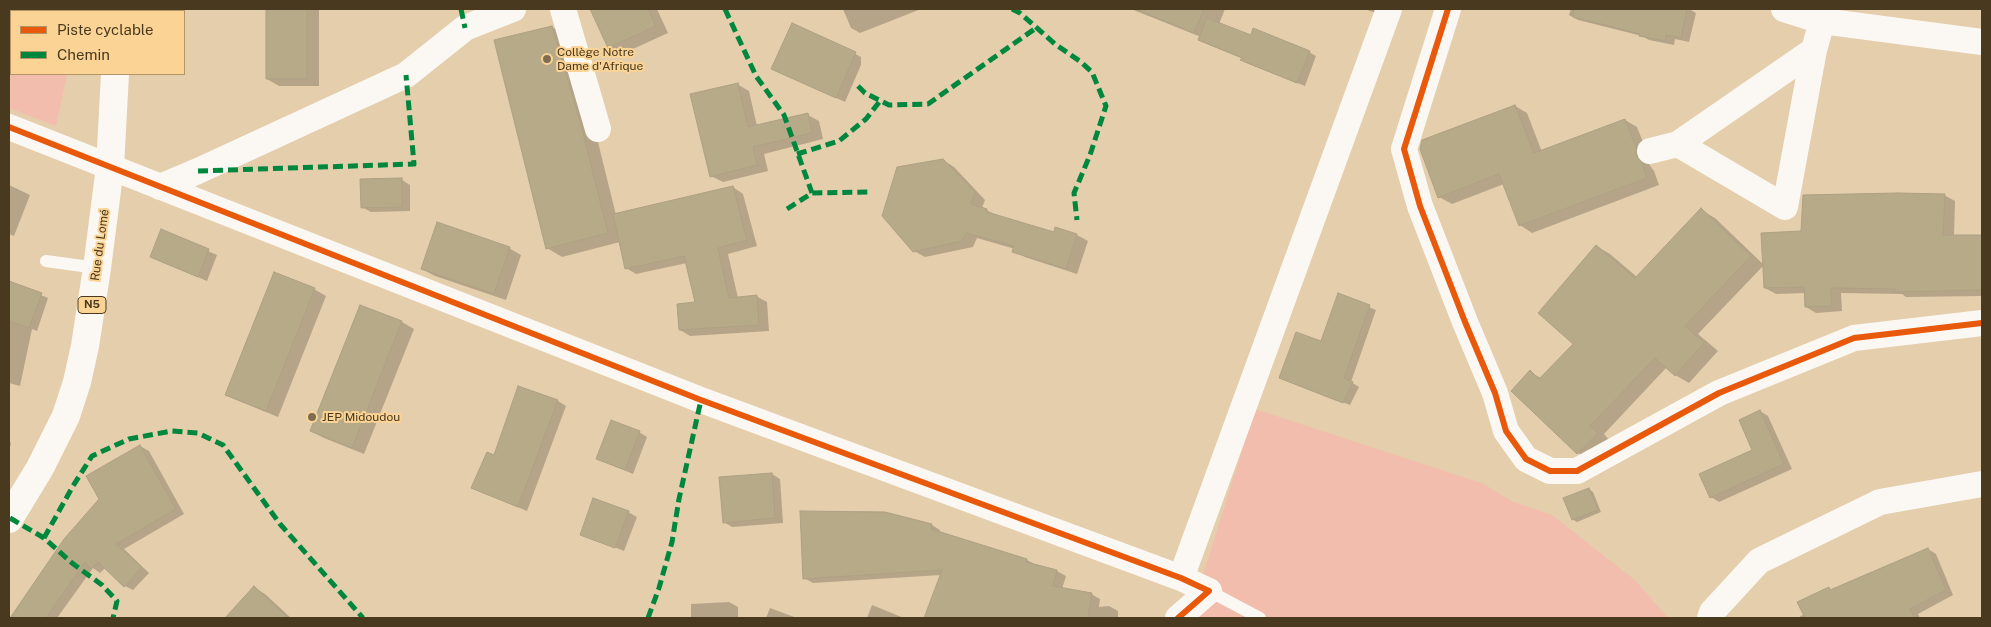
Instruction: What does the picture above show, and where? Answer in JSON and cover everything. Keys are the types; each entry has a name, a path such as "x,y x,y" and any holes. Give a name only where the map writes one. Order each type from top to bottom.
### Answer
{"main road":[{"name":"Rue du Lomé","path":"9,519 40,468 66,416 77,382 85,346 97,268 110,167 115,75"}],"street":[{"path":"160,187 406,75 465,28 513,9"},
{"path":"563,9 598,129"},
{"path":"1182,578 1389,9"},
{"path":"1448,9 1404,148 1420,206 1495,393 1506,431 1526,459 1550,471 1577,472 1719,393 1854,338 1982,323"},
{"path":"1784,9 1822,21 1982,42"},
{"path":"1678,144 1785,207 1814,50 1822,21"},
{"path":"1650,150 1678,144 1814,50"},
{"path":"9,127 702,400 1182,578 1209,591 1178,618"},
{"path":"1710,618 1712,612 1758,561 1880,502 1982,484"}],"lane":[{"path":"46,262 97,268"},
{"path":"1209,591 1260,618"}],"shaded area":[{"path":"9,9 80,9 10,10 10,75 67,75 56,126 9,108"},
{"path":"1255,409 1484,484 1511,501 1552,515 1636,581 1668,618 1183,618 1205,569"}],"building":[{"path":"266,9 307,9 307,79 266,79"},
{"path":"590,9 648,9 656,26 608,48"},
{"path":"1135,9 1204,9 1194,33"},
{"path":"1574,9 1687,9 1681,38 1666,35 1665,41 1639,36 1640,34 1573,17"},
{"path":"1207,18 1251,35 1253,28 1310,51 1297,83 1240,60 1242,58 1198,40"},
{"path":"792,23 856,52 836,98 771,69"},
{"path":"552,26 580,121 608,233 546,249 494,40"},
{"path":"738,83 748,127 808,113 812,133 753,147 757,165 710,177 690,94"},
{"path":"1515,105 1534,153 1625,119 1636,147 1636,155 1642,163 1647,178 1519,226 1499,174 1438,198 1420,149 1422,140"},
{"path":"943,159 975,192 971,204 987,209 987,212 1054,232 1055,227 1077,234 1066,269 1012,252 1014,246 966,233 962,241 913,252 882,216 897,167"},
{"path":"402,178 402,207 361,208 360,179"},
{"path":"733,186 747,240 718,248 729,298 757,295 759,325 679,330 677,304 695,302 684,256 625,269 613,214"},
{"path":"1945,194 1943,235 1982,235 1982,290 1895,292 1895,289 1831,288 1832,306 1805,307 1804,287 1764,288 1761,233 1801,231 1803,195"},
{"path":"1701,208 1751,256 1685,326 1704,343 1675,376 1655,358 1590,426 1598,433 1577,454 1511,391 1530,370 1539,379 1573,344 1538,313 1596,245 1635,278"},
{"path":"437,222 510,247 494,294 421,269"},
{"path":"161,229 209,249 198,277 150,257"},
{"path":"274,272 315,288 266,411 225,395"},
{"path":"9,281 42,293 29,328 9,321"},
{"path":"1338,293 1370,305 1344,378 1353,382 1343,403 1279,378 1296,332 1321,341"},
{"path":"360,305 402,321 352,448 310,431"},
{"path":"518,386 558,400 518,507 471,488 487,452 494,455"},
{"path":"1760,410 1784,464 1710,498 1699,474 1752,450 1739,420"},
{"path":"611,420 640,431 625,470 596,459"},
{"path":"140,445 176,509 116,544 142,567 124,587 98,562 91,569 85,562 46,618 10,618 64,539 99,499 86,476"},
{"path":"772,473 775,518 723,523 719,477"},
{"path":"1589,488 1598,510 1572,520 1563,498"},
{"path":"593,498 629,511 615,548 580,535"},
{"path":"800,511 885,512 932,524 931,529 1027,559 1026,562 1057,570 1053,586 1092,593 1088,618 924,618 942,570 803,579"},
{"path":"1928,548 1946,590 1910,609 1915,618 1805,618 1797,602 1829,587 1830,590"},
{"path":"254,586 288,618 225,618"}],"marked path":[{"path":"461,9 465,28"},
{"path":"725,9 756,76 784,115 812,193"},
{"path":"1012,9 1020,13 1055,44 1092,72 1106,106 1090,155 1074,193 1077,220"},
{"path":"858,86 865,93 889,105 928,104 1036,28"},
{"path":"198,171 414,164 406,75"},
{"path":"797,154 839,141 866,119 880,101"},
{"path":"787,209 812,193 868,192"},
{"path":"648,618 672,542 679,499 701,400"},
{"path":"44,538 92,456 129,439 172,431 198,433 223,445 280,524 363,618"},
{"path":"10,518 44,538 72,563 102,585 117,601 113,618"}],"cycle path":[{"path":"1448,9 1404,149 1420,206 1495,393 1506,431 1526,459 1550,471 1577,471 1719,393 1854,338 1982,323"},
{"path":"9,127 701,400 1181,578 1209,591 1178,618"}],"place":[{"name":"Collège Notre Dame d'Afrique","path":"547,59"},
{"name":"JEP Midoudou","path":"312,417"}]}
